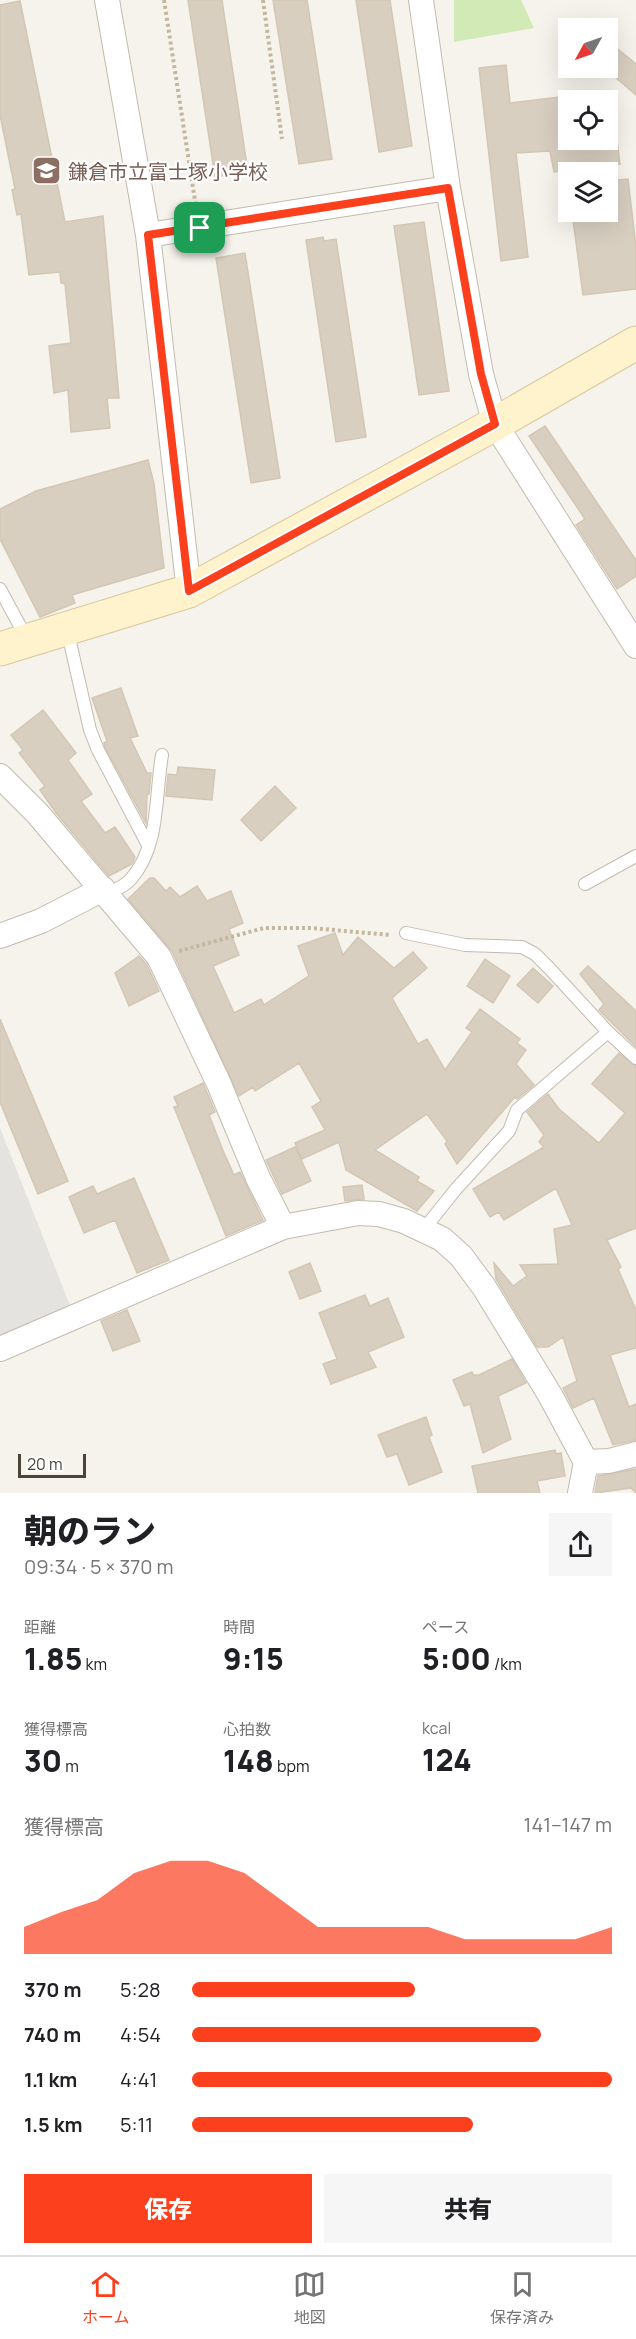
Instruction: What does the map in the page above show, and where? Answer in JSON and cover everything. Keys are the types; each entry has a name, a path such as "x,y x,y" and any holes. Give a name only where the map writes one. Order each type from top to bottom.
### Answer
{"street":[{"path":"107,0 148,235 189,591"},
{"path":"421,0 448,188 481,374 495,424 636,646"},
{"path":"148,235 448,188"},
{"path":"14,645 189,591 495,424 636,343"},
{"path":"0,776 37,813 159,957 219,1083 258,1178 283,1227"},
{"path":"0,936 41,921 105,892"},
{"path":"0,1349 283,1227 358,1213 379,1214 424,1229 442,1239 461,1256 484,1287 554,1403 586,1462 580,1493"},
{"path":"586,1462 609,1461 636,1454"}],"lane":[{"path":"0,589 14,645"},
{"path":"68,629 90,730 98,750 148,845"},
{"path":"105,892 129,881 141,865 154,827 156,790 162,754"},
{"path":"585,884 636,856"},
{"path":"406,933 465,945 522,947 535,954 608,1032 636,1058"},
{"path":"424,1229 456,1189 509,1131 517,1110 608,1032"}],"path":[{"path":"164,0 200,228"},
{"path":"263,0 282,139"},
{"path":"159,957 264,928 311,928 378,935 406,933"}],"green space":[{"path":"454,0 521,0 534,28 454,42"}],"shaded area":[{"path":"0,1128 73,1313 0,1344"}],"building":[{"path":"188,0 222,0 248,172 215,177"},
{"path":"273,0 307,0 332,159 299,164"},
{"path":"356,0 390,0 412,146 379,152"},
{"path":"20,1 65,222 103,216 119,398 107,398 110,428 71,432 68,390 54,393 49,346 71,343 65,284 61,283 60,272 29,275 21,214 17,215 12,190 15,189 0,115 0,5"},
{"path":"618,49 636,64 636,95 616,78 618,78"},
{"path":"506,65 510,103 558,97 558,150 618,150 618,148 620,164 618,162 558,162 558,172 554,172 550,151 516,153 528,257 501,261 479,68"},
{"path":"628,179 636,246 636,289 583,295 573,222 618,222 618,180"},
{"path":"424,222 449,391 419,395 394,226"},
{"path":"323,237 324,241 336,239 366,437 336,442 306,240"},
{"path":"245,253 280,478 251,483 216,258"},
{"path":"545,426 636,560 636,576 617,589 576,525 585,519 529,436"},
{"path":"148,460 154,484 164,568 72,595 75,603 40,617 0,539 0,509 36,491"},
{"path":"121,688 138,736 130,738 147,773 151,773 149,794 147,794 146,823 105,747 104,743 107,741 92,698"},
{"path":"43,710 76,753 68,760 92,794 81,801 105,833 115,827 135,857 132,864 109,876 56,813 40,790 45,786 19,753 23,750 11,735"},
{"path":"178,767 215,770 212,800 166,796 168,774 177,775"},
{"path":"275,786 296,808 261,841 241,820"},
{"path":"150,878 154,878 166,891 170,887 180,897 197,886 207,901 231,891 243,923 229,929 239,955 213,966 234,1013 261,999 264,1005 309,976 298,946 335,933 343,955 358,937 394,968 413,952 427,968 392,998 418,1044 427,1039 445,1070 472,1032 466,1028 480,1009 520,1039 517,1043 526,1050 516,1064 534,1085 517,1099 515,1097 457,1164 445,1144 447,1141 427,1114 375,1150 419,1177 417,1181 434,1191 417,1211 346,1170 339,1142 302,1159 295,1143 325,1130 312,1107 321,1101 299,1063 255,1091 253,1087 239,1096 172,951 128,899"},
{"path":"139,956 147,965 159,991 129,1006 115,973"},
{"path":"485,959 510,976 493,1003 467,986"},
{"path":"588,966 636,1011 636,1047 599,1010 604,1004 580,974"},
{"path":"533,968 553,986 538,1003 517,985"},
{"path":"0,1019 68,1181 38,1194 0,1102"},
{"path":"619,1053 636,1066 636,1228 607,1240 621,1267 618,1269 636,1310 636,1348 610,1355 629,1407 636,1404 636,1440 613,1445 594,1398 573,1408 563,1388 577,1381 563,1337 548,1347 537,1347 496,1279 494,1263 513,1286 527,1276 520,1265 558,1264 554,1229 572,1225 556,1188 504,1220 499,1212 490,1217 473,1189 544,1147 539,1142 544,1135 527,1112 548,1094 559,1109 599,1143 625,1113 592,1084"},
{"path":"203,1083 215,1112 209,1115 224,1153 234,1175 240,1172 263,1220 226,1236 174,1107 178,1106 174,1097"},
{"path":"295,1147 311,1181 282,1194 266,1160"},
{"path":"134,1178 169,1260 137,1273 115,1220 84,1233 69,1197 93,1186 97,1194"},
{"path":"362,1185 364,1199 345,1201 343,1187"},
{"path":"310,1263 321,1291 300,1299 289,1272"},
{"path":"365,1295 370,1306 388,1298 404,1337 368,1352 376,1367 331,1384 323,1364 337,1359 319,1313"},
{"path":"127,1310 140,1341 113,1351 101,1321"},
{"path":"512,1359 526,1383 498,1396 511,1439 483,1453 470,1404 464,1406 453,1380 472,1372 473,1375 479,1375"},
{"path":"426,1417 432,1435 429,1437 442,1472 409,1485 397,1454 387,1457 378,1435"},
{"path":"555,1450 556,1454 561,1453 565,1476 537,1481 540,1493 478,1493 472,1466"},
{"path":"636,1469 636,1493 631,1488 595,1493 598,1476"}],"place":[{"name":"鎌倉市立富士塚小学校","path":"47,171"}],"route":[{"path":"448,188 481,374 495,424 189,591 148,235 200,228 448,188"}]}
